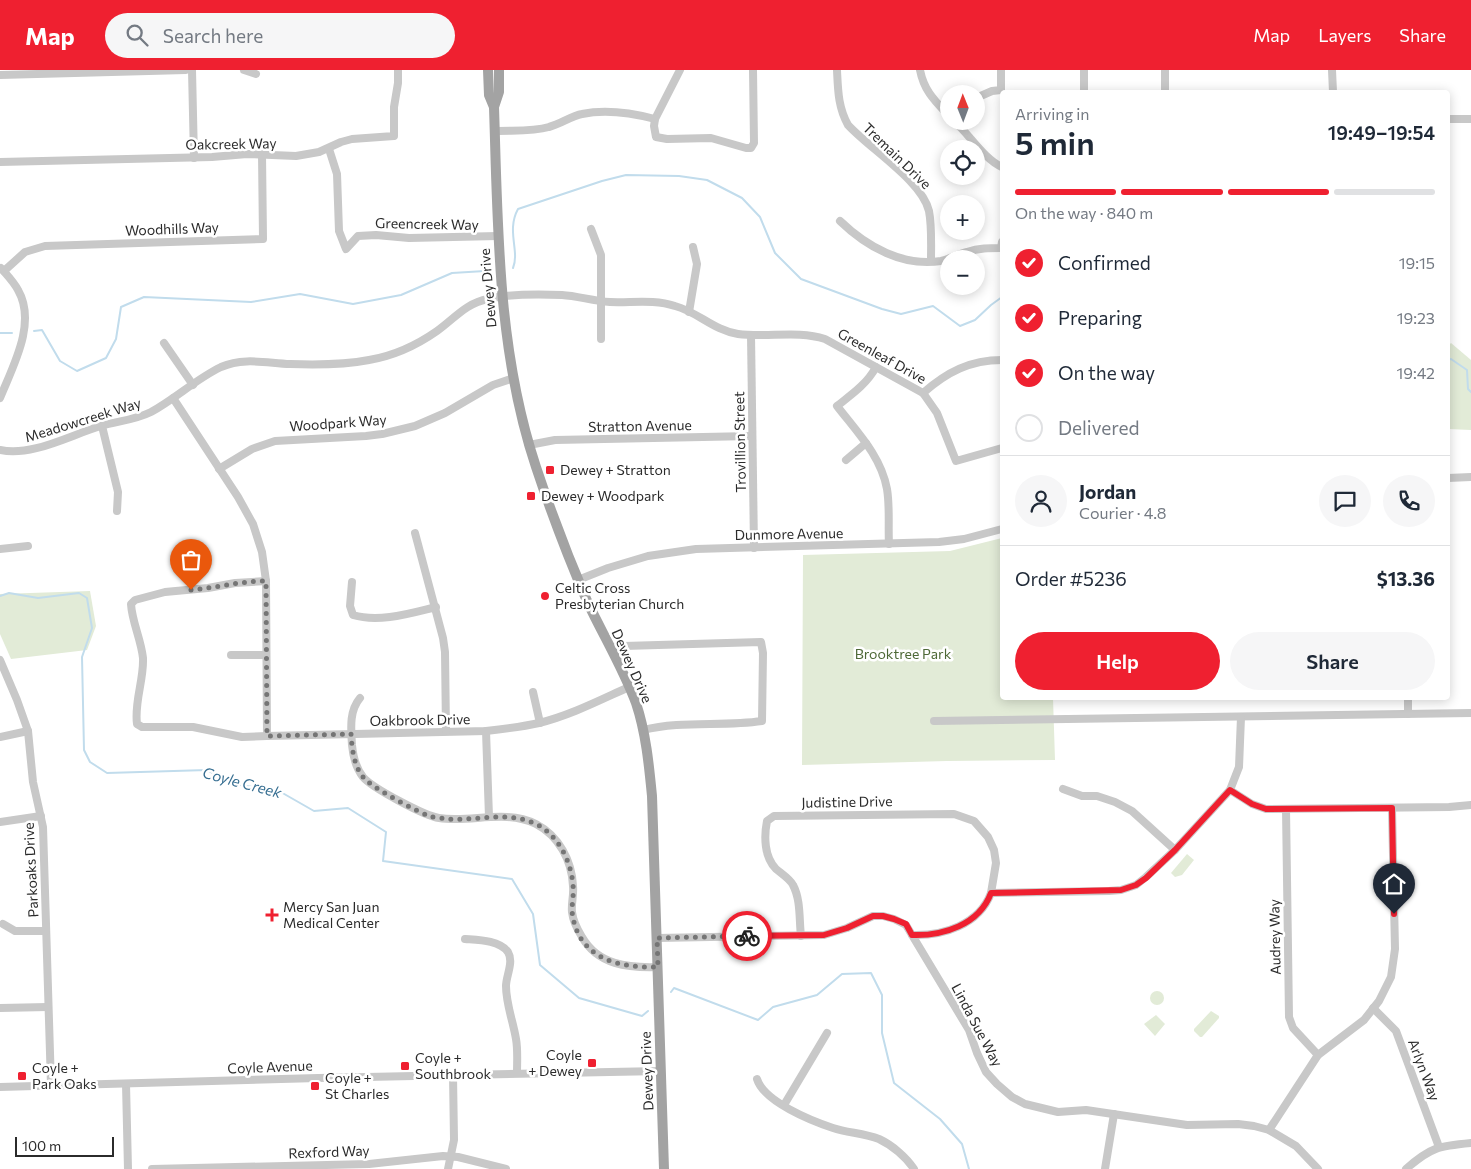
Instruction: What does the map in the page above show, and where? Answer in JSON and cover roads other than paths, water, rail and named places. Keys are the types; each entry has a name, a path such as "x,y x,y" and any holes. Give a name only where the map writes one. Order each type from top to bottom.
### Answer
{"main road":[{"path":"488,70 489,95 494,107"},
{"name":"Dewey Drive","path":"499,70 499,92 494,107 498,236 508,352 529,445 557,527 578,580 629,687 643,730 652,796 664,1169"}],"street":[{"path":"0,75 186,70"},
{"path":"192,70 194,158"},
{"path":"244,70 256,74"},
{"name":"Oakcreek Way","path":"0,162 194,158 262,154 296,156 329,149 341,142 394,136 394,107 398,70"},
{"path":"680,70 655,119 656,136 667,138 711,138 742,148 751,148 754,143 753,70"},
{"name":"Tremain Drive","path":"838,70 838,97 848,125 915,187 926,202 929,212 931,261"},
{"path":"920,70 928,94 940,107"},
{"path":"1001,70 1001,90"},
{"path":"1084,70 1084,90"},
{"path":"1164,70 1165,90"},
{"path":"1332,70 1333,90"},
{"path":"985,95 1000,90"},
{"path":"495,131 533,130 549,127 581,114 594,112 628,113 655,119"},
{"path":"1450,119 1471,119"},
{"path":"964,130 990,159 1000,166"},
{"name":"Greencreek Way","path":"329,149 337,174 339,231 346,249 358,236 376,235 409,238 498,236"},
{"name":"Woodhills Way","path":"2,269 25,252 44,246 264,239 262,154"},
{"path":"840,221 865,241 886,253 904,260 943,260 977,249 1000,248"},
{"path":"591,228 601,255 601,339"},
{"path":"689,312 698,264 693,247"},
{"path":"0,398 22,340 25,320 18,291 2,269"},
{"name":"Greenleaf Drive","path":"503,297 563,296 601,301 665,303 689,312 726,332 750,336 807,335 818,337 833,342 923,393 937,413 956,461 1000,449"},
{"name":"Meadowcreek Way","path":"0,450 9,452 27,451 102,426 142,416 221,368 246,361 288,364 342,364 385,356 424,340 472,304 488,298 503,297"},
{"name":"Trovillion Street","path":"750,336 754,548"},
{"path":"164,342 192,385"},
{"path":"923,393 938,379 966,366 986,361 1000,360"},
{"path":"876,367 860,388 837,406 866,443 876,458 882,472 886,488 889,544"},
{"name":"Woodpark Way","path":"219,469 252,449 275,441 366,436 415,426 445,413 493,385 514,378"},
{"path":"173,398 253,524 262,552 266,581 267,736"},
{"path":"102,426 118,492 117,511"},
{"name":"Stratton Avenue","path":"529,445 555,440 752,436"},
{"path":"846,460 866,443"},
{"path":"1450,478 1471,478"},
{"name":"Dunmore Avenue","path":"578,580 625,562 664,553 696,549 950,541 1000,529"},
{"path":"415,533 436,608 444,652 446,731"},
{"path":"0,549 28,546"},
{"name":"Oakbrook Drive","path":"266,581 165,592 135,600 131,604 143,659 136,705 137,724 142,727 193,727 242,736 486,731 540,723 578,710 629,687"},
{"path":"352,582 350,606 353,615 394,616 436,608"},
{"path":"610,648 761,642 763,653 762,721 748,723 676,724 643,730"},
{"path":"231,655 266,655"},
{"name":"Parkoaks Drive","path":"0,660 28,731 33,782 41,816 44,842 51,1085"},
{"path":"533,692 540,723"},
{"path":"360,698 352,711 351,734 353,754 364,779 429,816 450,819 511,817 523,819 544,829 563,850 570,867 573,886 572,907 575,924 590,948 601,957 616,964 658,967"},
{"path":"1408,700 1408,714"},
{"path":"934,721 1471,713"},
{"path":"912,935 940,933 961,925 982,908 991,893 1121,890 1136,885 1175,850 1230,790 1239,767 1241,717"},
{"path":"0,737 28,731"},
{"path":"486,731 489,817"},
{"path":"1063,789 1082,796 1097,796 1115,802 1132,811 1175,850"},
{"path":"1230,790 1252,804 1266,809 1449,808 1471,805"},
{"path":"1269,1130 1318,1054 1364,1020 1380,1001 1391,977 1395,949 1392,808"},
{"name":"Audrey Way","path":"1286,809 1289,1017 1293,1028 1318,1054"},
{"name":"Judistine Drive","path":"801,936 797,893 792,883 774,867 766,849 767,821 774,816 954,814 974,821 988,837 994,850 996,863 991,893"},
{"path":"0,822 41,816"},
{"name":"Linda Sue Way","path":"657,938 824,935 873,916 894,919 906,924 969,1030 986,1072 1012,1097 1025,1104 1058,1112 1086,1110 1187,1124 1238,1124 1269,1130 1296,1146 1318,1169"},
{"path":"2,924 15,931 46,931"},
{"path":"465,939 494,943 504,948 510,958 506,993 516,1038 517,1073"},
{"path":"0,1008 48,1007"},
{"name":"Arlyn Way","path":"1373,1008 1396,1031 1439,1147"},
{"path":"784,1105 827,1033"},
{"name":"Coyle Avenue","path":"0,1086 662,1071"},
{"path":"448,1169 454,1140 453,1075"},
{"path":"757,1079 760,1087 766,1094 784,1105 834,1128 879,1139 899,1152 914,1169"},
{"path":"126,1084 128,1169"},
{"path":"1105,1169 1114,1114"},
{"path":"1406,1169 1423,1154 1439,1147 1471,1143"},
{"name":"Rexford Way","path":"152,1169 369,1166 425,1157 451,1156 506,1169"}],"waterway":[{"path":"513,268 515,261 513,225 518,209 626,175 679,176 707,180 742,198 760,217 775,253 801,279 882,309 901,314 933,306 960,326 975,320 1000,298"},
{"path":"34,331 42,330 60,361 77,371 106,358 116,339 121,307 144,297 251,302 300,294 353,304 401,295 452,273 485,271"},
{"path":"0,333 12,333"},
{"path":"1450,359 1467,370 1468,389 1471,392"},
{"name":"Coyle Creek","path":"0,596 9,593 38,598 79,593 87,598 92,628 82,657 84,750 90,762 107,773 207,770 234,784 279,791 314,811 348,808 386,832 383,861 512,879 533,914 540,965 579,998 642,1016 648,1011"},
{"name":"Coyle Creek","path":"671,992 674,988 758,1020 773,1007 817,995 842,974 871,973 882,995 882,1033 894,1083 940,1119 962,1144 969,1169"}],"place":[{"name":"Dewey + Stratton","path":"550,470"},
{"name":"Dewey + Woodpark","path":"531,496"},
{"name":"Celtic Cross Presbyterian Church","path":"545,596"},
{"name":"Mercy San Juan Medical Center","path":"272,915"},
{"name":"Coyle + Dewey","path":"592,1063"},
{"name":"Coyle + Southbrook","path":"405,1066"},
{"name":"Coyle + Park Oaks","path":"22,1076"},
{"name":"Coyle + St Charles","path":"315,1086"}],"park label":[{"name":"Brooktree Park","path":"903,654"}]}
